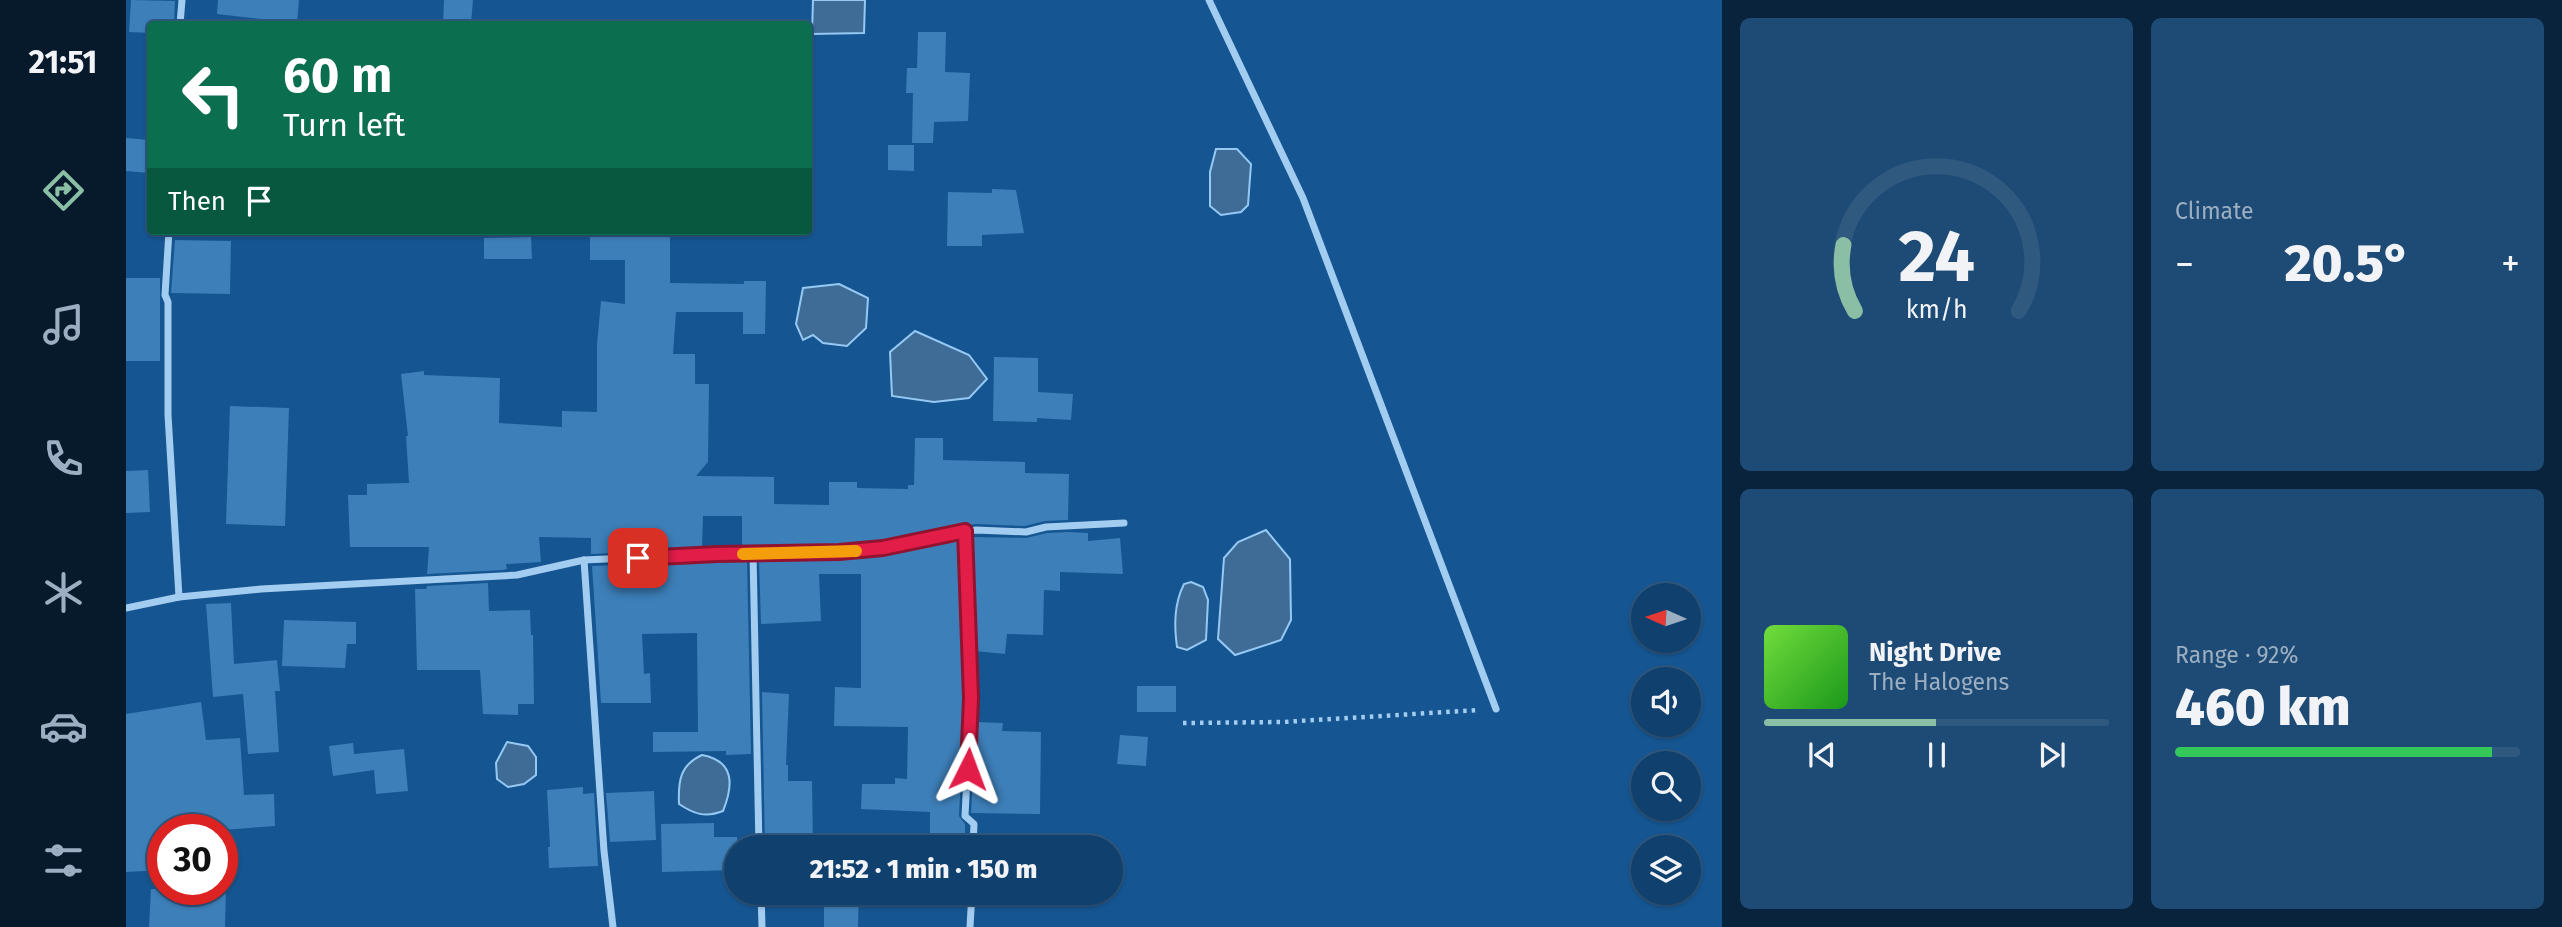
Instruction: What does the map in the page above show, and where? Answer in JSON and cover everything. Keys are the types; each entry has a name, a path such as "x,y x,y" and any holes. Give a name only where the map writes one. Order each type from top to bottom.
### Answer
{"street":[{"path":"180,21 182,0"},
{"path":"1209,0 1303,198 1496,709"},
{"path":"169,235 165,295 168,302 168,415 179,597"},
{"path":"126,608 179,597 261,589 517,575 584,560 839,552 883,548 965,531 1026,532 1046,527 1124,523"},
{"path":"965,531 971,698 965,816 974,824 974,835"},
{"path":"753,554 759,835"},
{"path":"584,560 604,851 613,927"},
{"path":"761,905 762,927"},
{"path":"970,927 971,905"}],"path":[{"path":"1183,723 1283,722 1496,709"}],"water":[{"path":"813,0 865,0 864,33 812,34"},
{"path":"1216,149 1237,149 1251,164 1248,205 1241,212 1221,215 1210,206 1210,172"},
{"path":"839,284 868,298 866,328 847,346 823,343 813,335 803,340 796,324 803,288"},
{"path":"915,331 969,355 987,379 969,398 934,402 892,396 890,352"},
{"path":"1266,530 1290,559 1291,620 1281,640 1235,655 1218,639 1224,558 1238,542"},
{"path":"1191,582 1203,587 1208,600 1206,640 1187,650 1177,647 1175,631 1178,599 1184,584"},
{"path":"507,742 528,746 536,757 536,775 524,784 508,787 497,779 496,763"},
{"path":"702,755 720,762 729,775 727,801 723,811 717,813 700,814 679,804 682,775 689,764"}],"building":[{"path":"131,0 175,1 174,21 147,21 147,33 129,32"},
{"path":"218,0 299,0 297,21 217,14"},
{"path":"444,0 473,0 471,21 443,21"},
{"path":"918,32 946,32 945,72 970,73 968,121 934,122 933,143 912,143 913,93 906,93 907,68 917,68"},
{"path":"126,138 147,140 147,173 126,171"},
{"path":"888,145 914,145 914,171 888,170"},
{"path":"992,189 1016,190 1024,233 982,235 982,246 947,246 948,192 992,193"},
{"path":"590,235 670,235 670,283 744,284 744,281 766,281 765,334 743,334 743,312 676,312 673,354 695,354 695,384 709,384 708,462 696,476 774,477 774,504 829,505 829,482 857,482 857,488 908,489 908,485 914,485 915,438 943,438 943,460 1025,462 1025,473 1069,474 1068,520 1045,521 1025,526 975,524 882,542 839,546 742,547 742,516 703,516 702,549 591,554 591,538 539,537 541,562 506,564 507,569 503,570 427,574 429,547 350,547 348,495 367,495 367,484 409,483 408,436 401,374 424,371 424,375 500,378 499,423 562,427 562,411 597,412 597,344 601,301 625,304 625,260 590,260"},
{"path":"531,237 532,259 484,259 484,238"},
{"path":"175,240 231,241 230,294 171,293"},
{"path":"126,278 160,278 160,361 126,361"},
{"path":"994,357 1038,358 1038,392 1073,394 1071,420 1037,418 1037,422 993,421"},
{"path":"230,406 289,408 285,526 226,524"},
{"path":"148,470 150,512 126,513 126,471"},
{"path":"1068,532 1088,533 1088,541 1120,538 1123,574 1060,572 1060,591 1044,590 1043,635 1007,634 1005,654 975,651 971,537 1026,538"},
{"path":"959,540 964,707 959,816 965,824 965,835 930,835 930,812 861,809 862,784 895,784 895,778 907,779 908,727 834,726 835,687 861,688 861,574 819,574 821,621 761,624 759,559 839,558 884,554"},
{"path":"747,560 751,754 726,755 726,751 653,752 653,732 698,732 697,633 642,634 644,674 650,673 651,703 601,703 592,566"},
{"path":"488,583 489,611 530,610 534,704 518,704 518,715 483,714 480,670 417,670 415,589"},
{"path":"231,603 234,664 277,660 280,691 275,691 279,752 248,754 243,694 213,697 206,604"},
{"path":"284,620 356,622 356,644 347,644 345,668 282,666"},
{"path":"1137,686 1176,686 1176,712 1137,712"},
{"path":"762,692 789,694 786,765 788,781 812,781 813,835 765,835"},
{"path":"201,702 206,740 240,738 244,795 274,794 275,826 238,829 238,814 147,814 147,871 126,872 126,714"},
{"path":"976,722 1003,723 1002,731 1041,732 1040,814 971,813"},
{"path":"1120,735 1148,737 1146,766 1117,764"},
{"path":"353,743 354,754 404,749 408,791 376,794 374,770 333,776 329,746"},
{"path":"583,787 583,794 594,793 598,866 549,868 547,790"},
{"path":"654,791 656,840 610,842 606,793"},
{"path":"714,823 714,837 724,837 724,870 662,872 661,824"},
{"path":"150,905 226,905 225,927 149,927"},
{"path":"824,905 859,905 858,927 824,927"}],"slow traffic":[{"path":"743,554 856,551"}],"route":[{"path":"638,558 839,552 883,548 965,531 971,698 968,769"}]}
